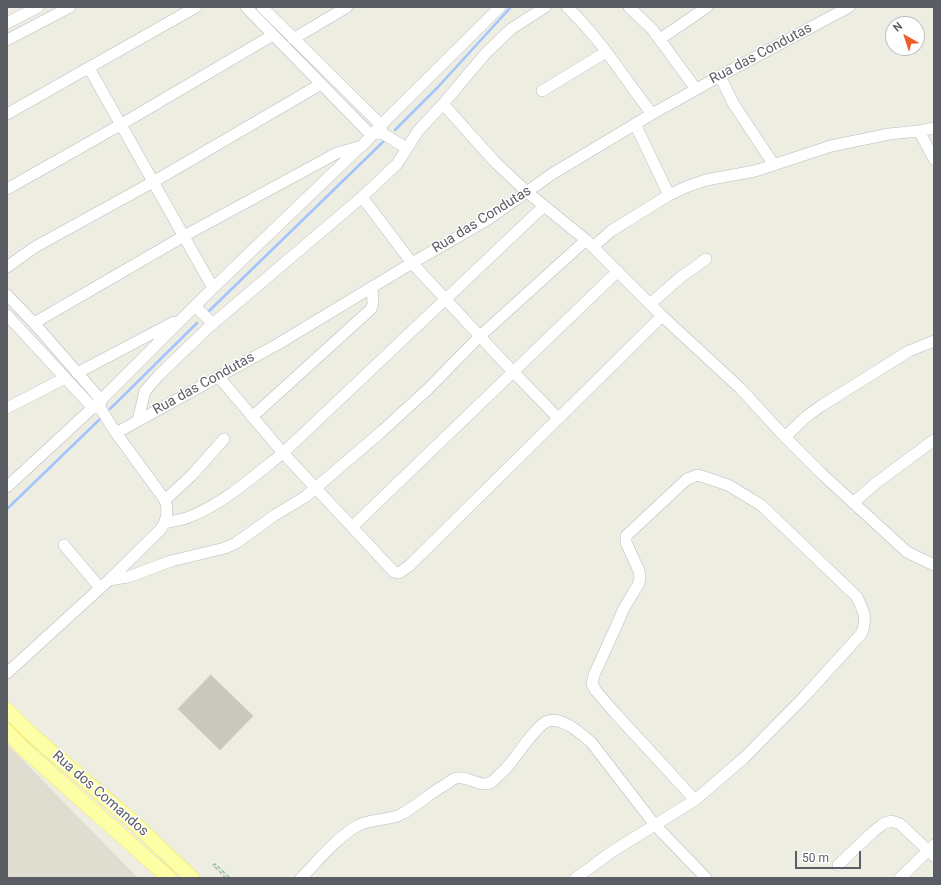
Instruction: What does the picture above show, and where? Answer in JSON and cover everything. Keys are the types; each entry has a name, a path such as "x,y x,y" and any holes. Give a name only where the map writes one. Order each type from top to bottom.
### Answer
{"main road":[{"name":"Rua dos Comandos","path":"7,710 31,734 132,821 192,878"},
{"name":"Rua dos Comandos","path":"7,732 24,749 169,878"}],"street":[{"path":"10,18 38,7"},
{"path":"7,40 70,7"},
{"path":"7,114 196,7"},
{"path":"246,7 371,135"},
{"path":"262,7 385,132 406,148"},
{"path":"293,39 347,7"},
{"path":"7,487 98,405 213,288 362,146 371,135 385,132 500,7"},
{"path":"138,420 145,391 159,375 213,324 362,197 397,164 418,131 486,53 511,29 545,7"},
{"path":"567,7 579,18 652,114"},
{"path":"629,7 652,29 696,89"},
{"path":"660,39 707,7"},
{"name":"Rua das Condutas","path":"116,433 278,344 412,263 487,220 552,174 652,114 849,7"},
{"path":"7,189 120,125 273,35"},
{"path":"542,91 606,52"},
{"path":"88,68 213,288"},
{"path":"720,76 732,103 774,166"},
{"path":"7,267 35,247 153,182 321,84"},
{"path":"443,104 495,162 527,192 590,244 662,316 740,388 785,437 853,503 907,552 934,565"},
{"path":"635,124 668,195"},
{"path":"109,580 128,578 172,561 214,551 236,543 316,488 428,389 480,336 590,244 668,195 706,180 774,166 831,146 889,134 934,128"},
{"path":"919,131 934,159"},
{"path":"34,323 184,236 337,153 362,146"},
{"path":"362,197 412,263 513,372 558,418"},
{"path":"165,523 188,517 209,507 283,453 544,206"},
{"path":"650,304 681,277 706,259"},
{"path":"352,526 618,271"},
{"path":"252,417 371,309 373,304 372,287"},
{"path":"7,294 77,373 116,433 165,500 168,507 165,523 152,538 109,580 7,673"},
{"path":"195,306 213,324"},
{"path":"7,315 65,378 98,405"},
{"path":"218,376 283,453 337,508 394,572 399,573 409,566 662,316"},
{"path":"77,373 184,317"},
{"path":"7,332 17,326"},
{"path":"785,437 807,416 833,398 909,351 934,342"},
{"path":"7,408 65,378"},
{"path":"165,500 192,474 224,439"},
{"path":"853,503 876,483 934,440"},
{"path":"576,878 613,851 695,800 744,758 804,697 862,633 865,621 863,609 857,597 761,506 728,485 698,475 687,479 626,536 626,542 639,571 639,583 622,610 619,620 594,675 592,684 615,714 695,800"},
{"path":"64,545 100,588"},
{"path":"301,878 348,832 359,825 372,820 399,815 417,804 438,788 456,778 468,778 480,784 487,784 492,781 507,768 542,724 549,721 564,723 580,732 590,742 655,825 706,878"},
{"path":"838,865 874,831 883,824 891,821 900,824 932,850 900,878"}],"path":[{"path":"226,878 212,865 215,864 230,878"}],"shaded area":[{"path":"7,744 138,878 7,878"}],"building":[{"path":"211,675 253,716 220,750 178,709"}],"waterway":[{"path":"395,130 438,87 511,7"},
{"path":"208,312 385,140"},
{"path":"110,409 197,323"},
{"path":"7,509 101,418"}]}
